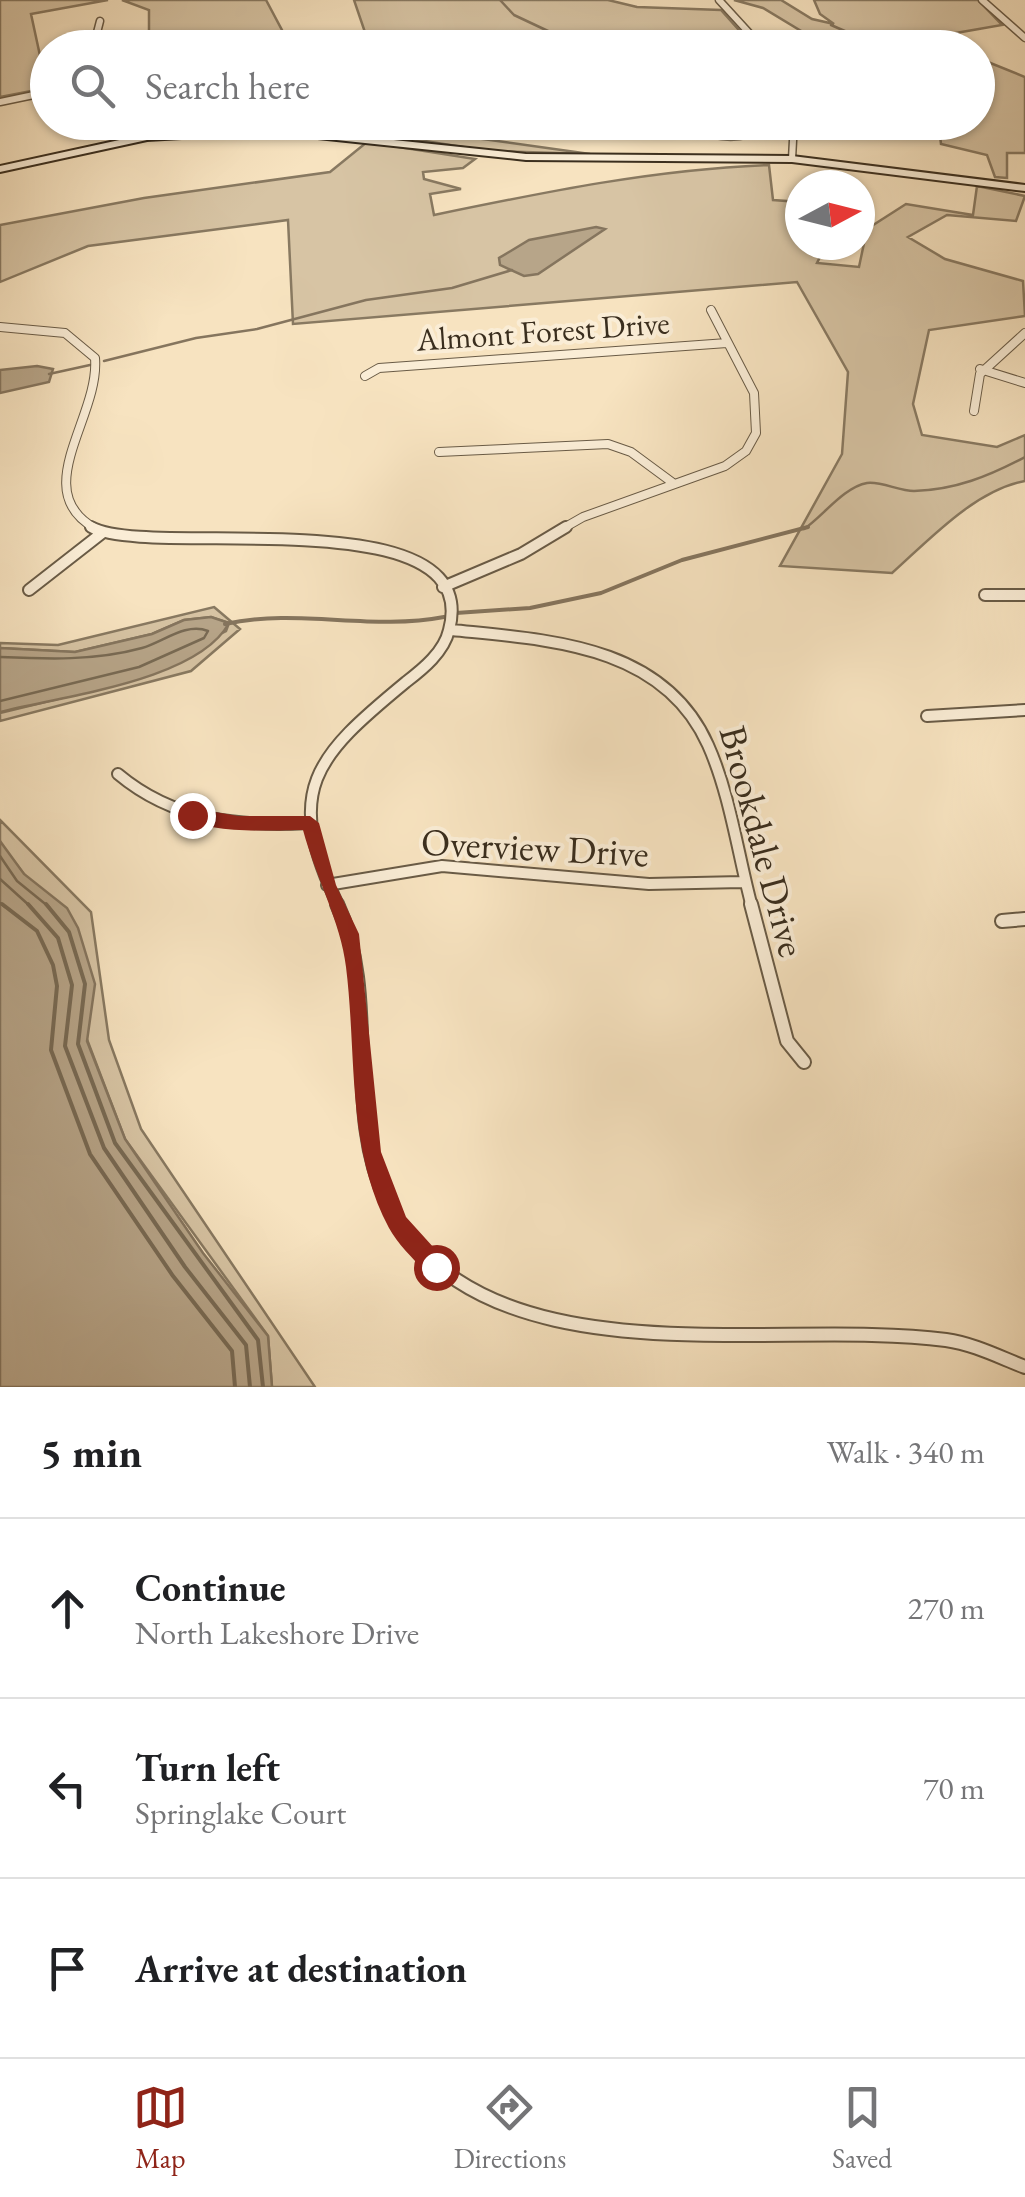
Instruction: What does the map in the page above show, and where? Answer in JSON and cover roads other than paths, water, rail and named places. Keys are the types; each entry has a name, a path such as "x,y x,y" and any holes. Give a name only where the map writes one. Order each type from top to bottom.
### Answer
{"street":[{"path":"719,0 746,30"},
{"path":"982,0 1025,38"},
{"path":"98,30 100,22"},
{"path":"0,102 30,96"},
{"path":"0,169 140,140"},
{"path":"368,140 526,157 792,160 1025,188"},
{"path":"792,160 793,140"},
{"path":"443,587 521,554 583,517 734,462 758,436 759,410 711,310"},
{"path":"0,327 54,330 81,342 95,358 97,381 66,469 63,492 77,519 102,533 128,538 341,540 375,544 418,562 443,587 452,608 452,630 422,667 346,728 322,771 310,823 327,885 349,934 356,966 370,1152 398,1224 436,1267 472,1297 558,1334 614,1344 690,1348 893,1336 950,1340 1025,1368"},
{"path":"974,411 973,382 980,369 1025,334"},
{"name":"Almont Forest Drive","path":"364,376 379,368 727,343"},
{"path":"980,369 1025,383"},
{"path":"438,452 608,444 631,452 673,483"},
{"path":"29,590 102,533"},
{"path":"985,595 1025,595"},
{"name":"Brookdale Drive","path":"452,630 591,649 635,666 680,695 699,718 787,1041 804,1062"},
{"path":"927,716 1025,710"},
{"path":"118,774 145,797 192,815 238,823 310,823"},
{"name":"Overview Drive","path":"327,885 410,869 466,866 611,882 742,882"},
{"path":"1002,921 1025,919"}],"water":[{"path":"596,227 605,229 538,274 524,276 500,265 499,258 529,240"},
{"path":"37,366 53,369 49,382 0,393 0,370"},
{"path":"211,617 229,623 213,643 189,659 126,683 0,712 0,648 75,652 152,634 184,620"},
{"path":"0,841 24,874 67,908 78,928 95,984 87,1041 125,1139 203,1253 268,1336 272,1387 0,1387"}],"waterway":[{"path":"500,0 514,15 546,30"},
{"path":"831,25 843,30"},
{"path":"104,361 196,338 257,329 366,300 452,288 512,270"},
{"path":"49,374 90,365"},
{"path":"806,528 842,496 867,483 914,491 944,488 985,476 1025,457"},
{"path":"456,613 530,608 601,593 682,560 806,528"},
{"path":"225,624 280,618 389,622 444,617"}]}
